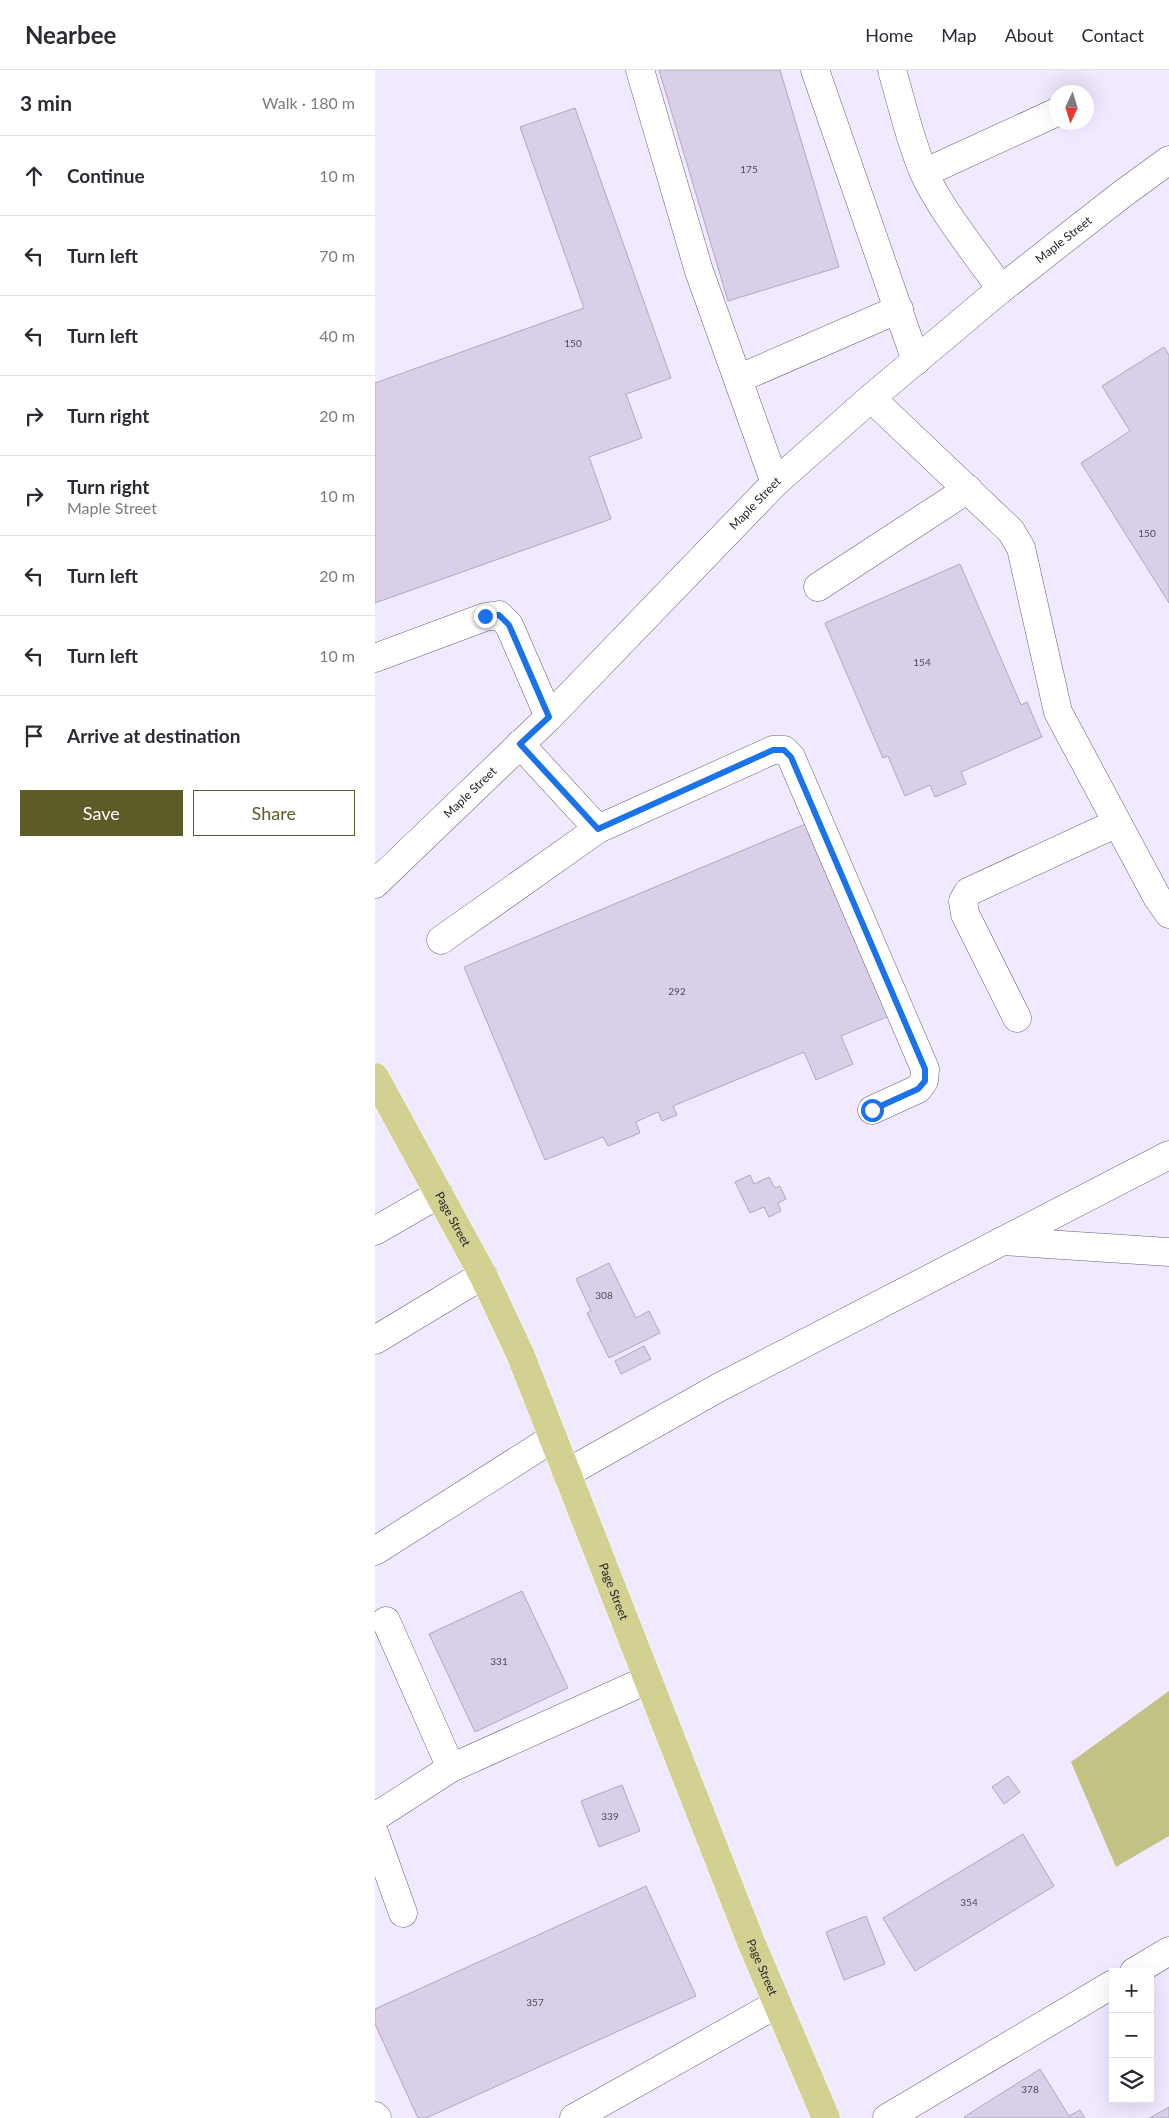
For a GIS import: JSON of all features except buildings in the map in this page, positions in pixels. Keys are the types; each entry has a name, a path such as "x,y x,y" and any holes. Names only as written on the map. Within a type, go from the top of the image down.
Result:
{"main road":[{"name":"Page Street","path":"377,1086 483,1275 521,1356 647,1680 777,2004 826,2118"}],"street":[{"path":"640,70 699,271 775,483"},
{"path":"815,70 916,361"},
{"path":"892,70 924,174 1001,289"},
{"path":"924,174 1049,116"},
{"name":"Maple Street","path":"375,883 549,717 775,483 871,398 1001,289 1169,160"},
{"path":"738,379 899,309"},
{"path":"871,398 1011,531 1021,548 1059,712 1157,897 1169,914"},
{"path":"818,587 968,489"},
{"path":"375,658 485,616 499,615 509,625 549,717"},
{"path":"520,744 598,829"},
{"path":"441,940 598,829 773,750 784,750 791,757 925,1069 925,1081 918,1089 872,1110"},
{"path":"1017,1018 965,914 963,901 968,892 1117,823"},
{"path":"567,1474 718,1388 1169,1155"},
{"path":"375,1231 439,1194"},
{"path":"1003,1241 1169,1252"},
{"path":"375,1340 483,1275"},
{"path":"375,1552 553,1438"},
{"path":"386,1621 451,1768"},
{"path":"375,1817 451,1768 647,1680"},
{"path":"375,1834 403,1913"},
{"path":"1141,1968 1169,1951"},
{"path":"887,2118 1109,1986"},
{"path":"574,2118 777,2004"}],"green space":[{"path":"1169,1691 1169,1836 1116,1867 1071,1762"}],"route":[{"path":"485,616 499,615 509,625 549,717 520,744 598,829 773,750 784,750 791,757 925,1069 925,1081 918,1089 872,1110"}]}
